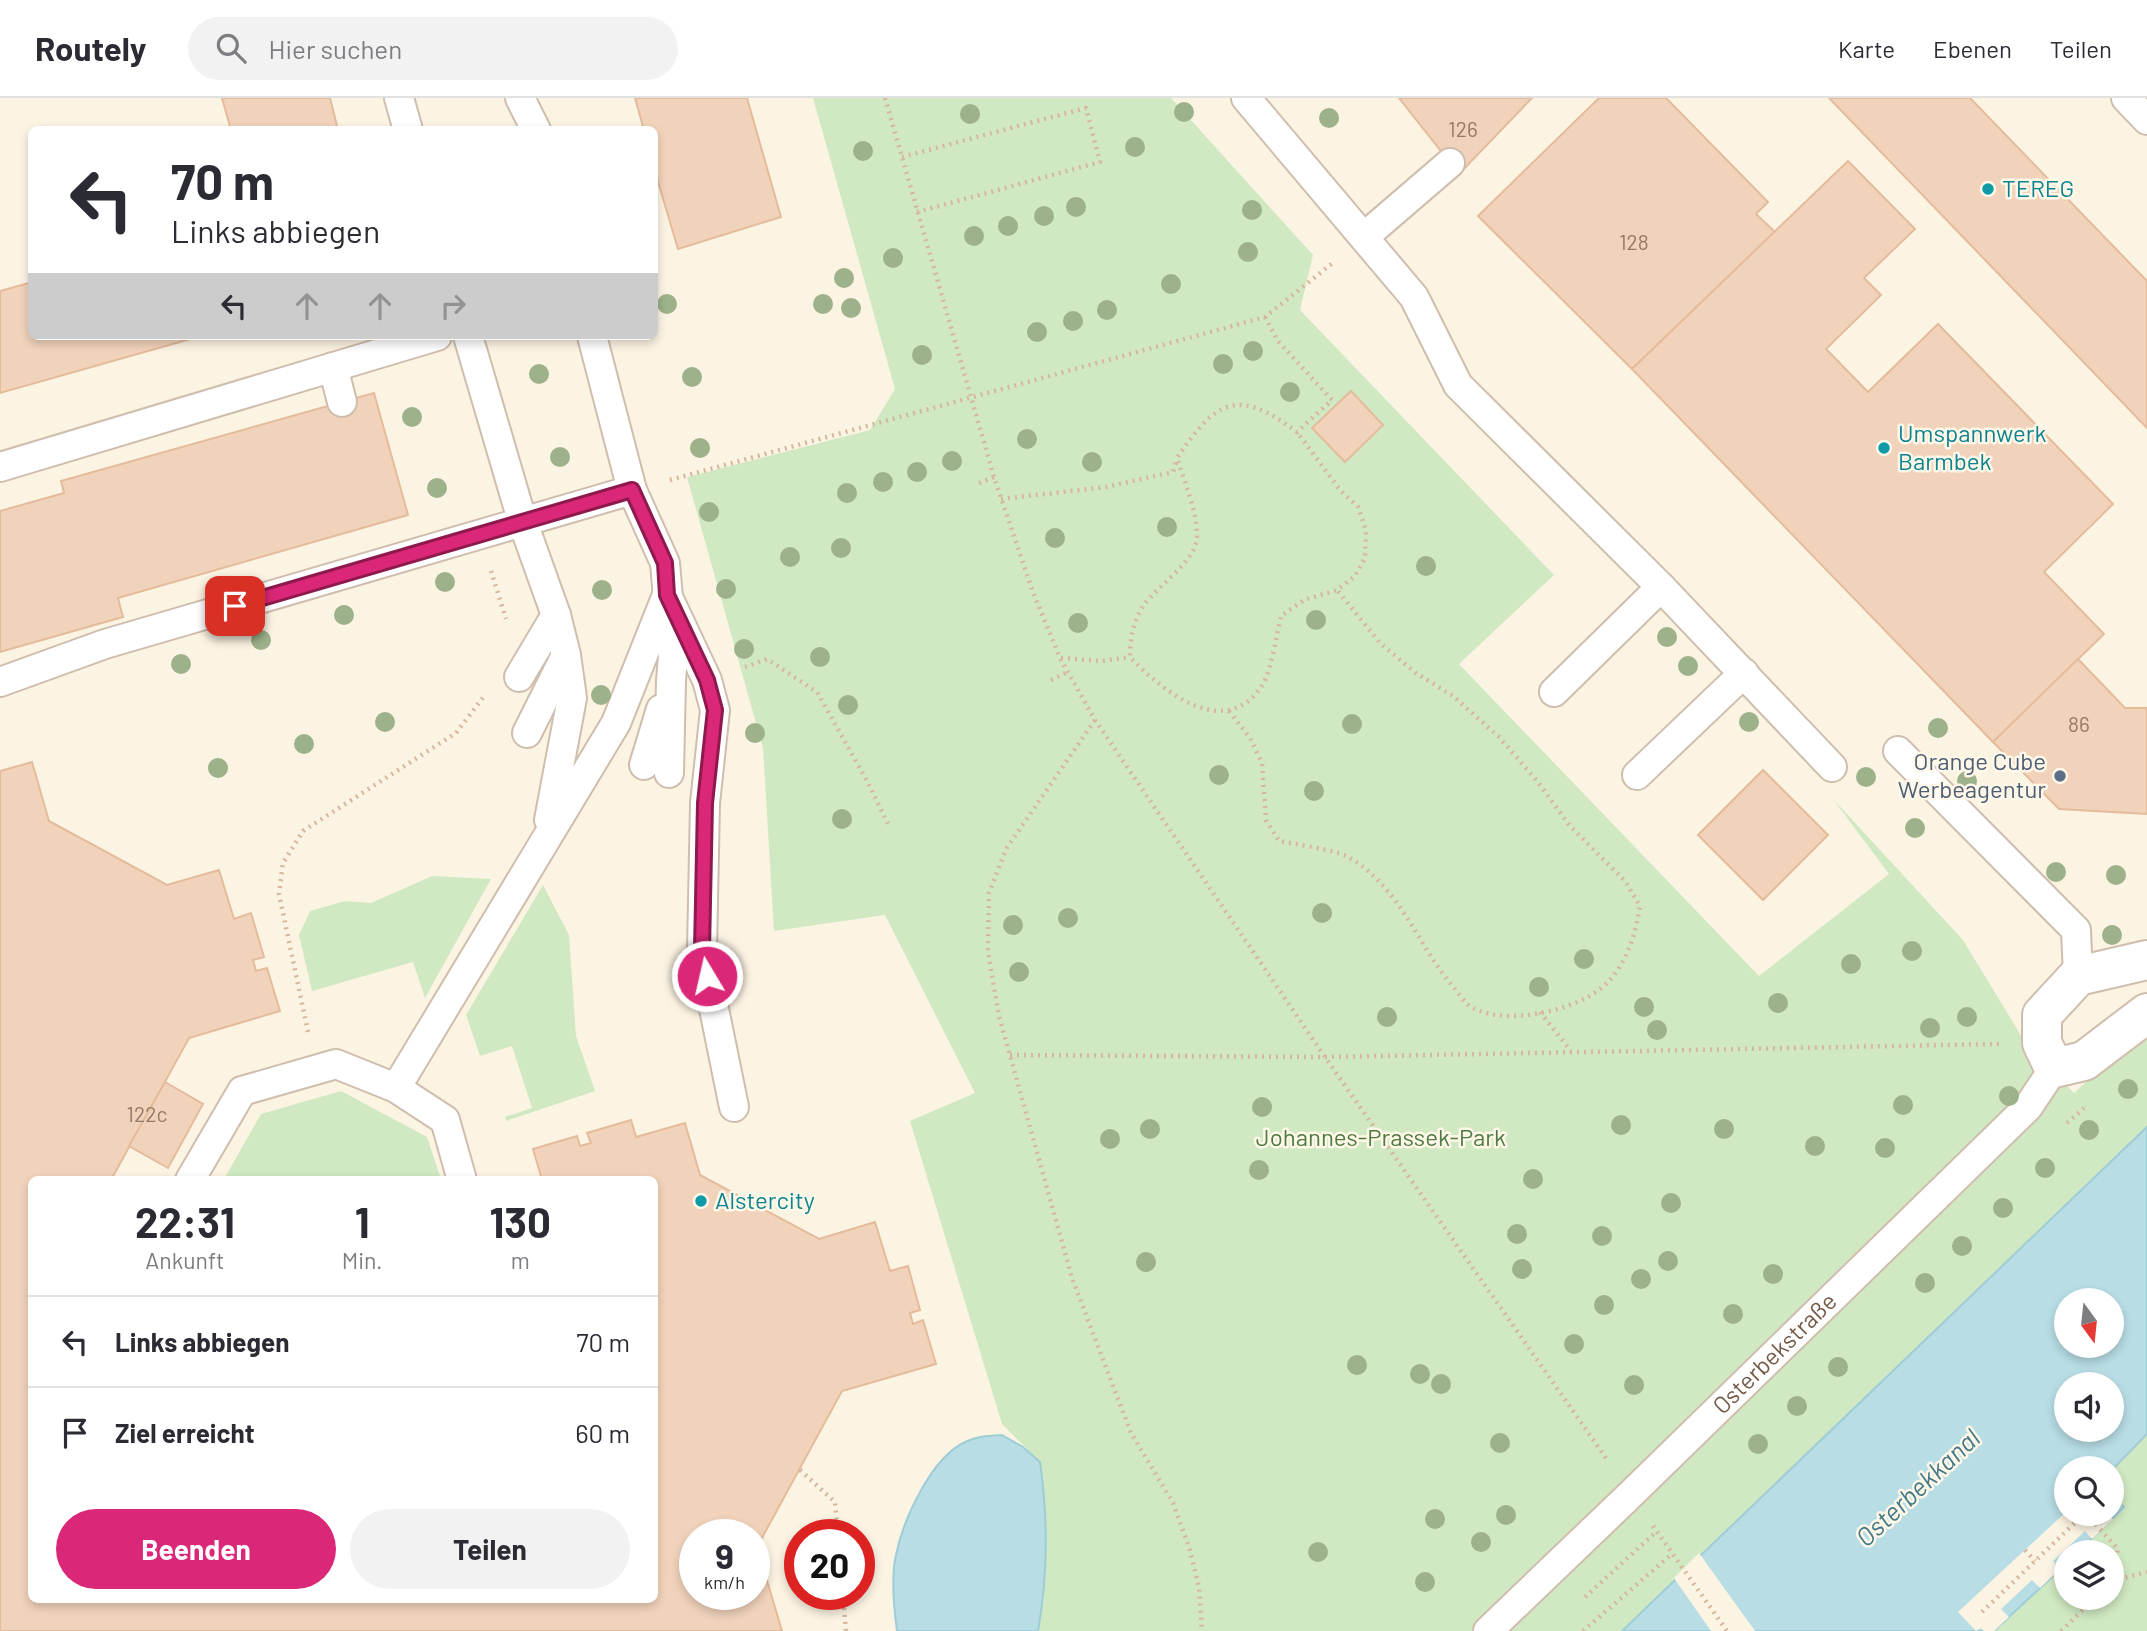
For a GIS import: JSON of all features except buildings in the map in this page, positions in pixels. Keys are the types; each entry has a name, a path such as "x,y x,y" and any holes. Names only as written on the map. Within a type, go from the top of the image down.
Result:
{"street":[{"path":"2078,976 2147,960"},
{"name":"Osterbekstraße","path":"2048,1055 2042,1015 2078,976"},
{"path":"2048,1055 2084,1061 2147,1013"}],"lane":[{"path":"399,98 407,126"},
{"path":"520,98 534,126"},
{"path":"1246,98 1414,297 1458,385 1661,587 1832,767"},
{"path":"2126,98 2147,121"},
{"path":"1364,237 1450,163"},
{"path":"0,467 424,340"},
{"path":"469,340 522,520 556,615 566,655 572,698 546,837"},
{"path":"593,340 632,490 665,563 673,657 657,769"},
{"path":"333,367 342,402"},
{"path":"0,682 105,644 632,490"},
{"path":"1554,692 1661,587"},
{"path":"396,1087 616,723 667,595"},
{"path":"667,595 707,680 715,710 705,803 702,950 734,1107"},
{"path":"519,677 556,615"},
{"path":"527,733 566,655"},
{"path":"1637,775 1744,673"},
{"path":"1898,751 2076,930 2078,976"},
{"name":"Osterbekstraße","path":"1488,1631 2028,1107 2048,1055"},
{"path":"192,1176 242,1091 336,1064 396,1087 444,1120 461,1176"}],"path":[{"path":"885,98 994,477 1033,592 1060,658 1095,720 1325,1056 1631,1494"},
{"path":"902,157 1086,108 1100,162 917,212"},
{"path":"632,490 1265,317 1364,237"},
{"path":"1265,317 1278,341 1332,400 1297,432"},
{"path":"1001,499 1107,487 1173,472 1178,458 1198,426 1219,408 1243,405 1273,414 1297,432 1340,490 1358,507 1366,530 1365,558 1355,576 1337,590 1304,600 1281,616 1264,683 1248,702 1230,711 1206,709 1173,696 1149,678 1129,657"},
{"path":"1129,657 1133,626 1144,604 1167,582 1189,555 1197,540 1194,515 1178,458"},
{"path":"979,483 994,477"},
{"path":"479,533 506,618 505,629"},
{"path":"1230,711 1251,738 1262,763 1266,820 1279,841 1345,855 1378,880 1406,914 1434,963 1468,1004 1491,1015 1525,1015 1573,1004 1600,990 1623,962 1636,932 1640,906 1625,881 1570,825 1538,781 1499,737 1453,696 1416,673 1380,643 1337,590"},
{"path":"1060,658 1102,661 1129,657"},
{"path":"767,659 817,692 890,828"},
{"path":"1051,680 1068,672"},
{"path":"316,1069 279,894 283,863 303,831 456,733 486,694 489,684"},
{"path":"1095,720 1006,849 989,893 988,952 999,1016 1076,1290 1131,1433 1173,1503 1189,1547 1199,1587 1202,1631"},
{"path":"1540,1012 1572,1052"},
{"path":"1010,1055 1325,1056 1572,1052 2048,1055"},
{"path":"800,1470 835,1502 837,1519"},
{"path":"1982,1612 2072,1526"},
{"path":"2096,1526 2118,1549 2112,1581 2147,1572"},
{"path":"1578,1604 1657,1531 1727,1631"},
{"path":"2025,1550 2035,1561"},
{"path":"1583,1631 1673,1555"},
{"path":"844,1610 846,1631"},
{"path":"2061,1631 2083,1610"}],"green space":[{"name":"Johannes-Prassek-Park","path":"813,98 1171,98 1313,255 1300,310 1554,575 1459,664 1759,976 1889,874 1833,799 1963,940 2025,1042 2074,1093 2147,1027 2147,1127 1622,1631 1038,1631 1044,1597 1040,1462 1002,1424 910,1121 975,1093 885,915 774,931 763,748 687,477 870,430 895,389"},
{"path":"432,876 491,879 425,998 413,962 312,991 299,935 310,911 345,901 371,903"},
{"path":"543,885 569,935 576,1036 595,1091 506,1121 505,1117 532,1108 512,1046 480,1056 466,1015"},
{"path":"341,1091 427,1137 440,1176 226,1176 261,1114"},
{"path":"2147,1434 2147,1631 1994,1631 2054,1575 2054,1610 2124,1610 2124,1540 2091,1540 2105,1526 2124,1526 2124,1458"}],"water":[{"name":"Osterbekkanal","path":"2147,1127 2147,1434 2124,1458 2054,1456 2054,1526 2105,1526 2090,1540 2054,1540 2054,1575 1994,1631 1622,1631"},
{"path":"1002,1435 1023,1447 1040,1462 1046,1546 1038,1631 897,1631 894,1563 905,1525 920,1491 941,1461 953,1450 974,1439"}],"pier":[{"path":"2054,1523 2054,1526 2106,1526 2092,1539 2085,1531 2075,1540 2054,1540 2054,1575 2040,1588 2032,1580 2001,1609 2009,1617 1994,1631 1984,1631 1981,1628 1976,1631 1958,1612"},
{"path":"1699,1553 1755,1631 1711,1631 1674,1578"}],"place":[{"name":"TEREG","path":"1988,189"},
{"name":"Umspannwerk Barmbek","path":"1884,448"},
{"name":"Orange Cube Werbeagentur","path":"2060,776"},
{"name":"Alstercity","path":"701,1201"}],"route":[{"path":"235,606 632,490 665,563 667,595 707,680 715,710 705,803 702,950 707,976"}]}
